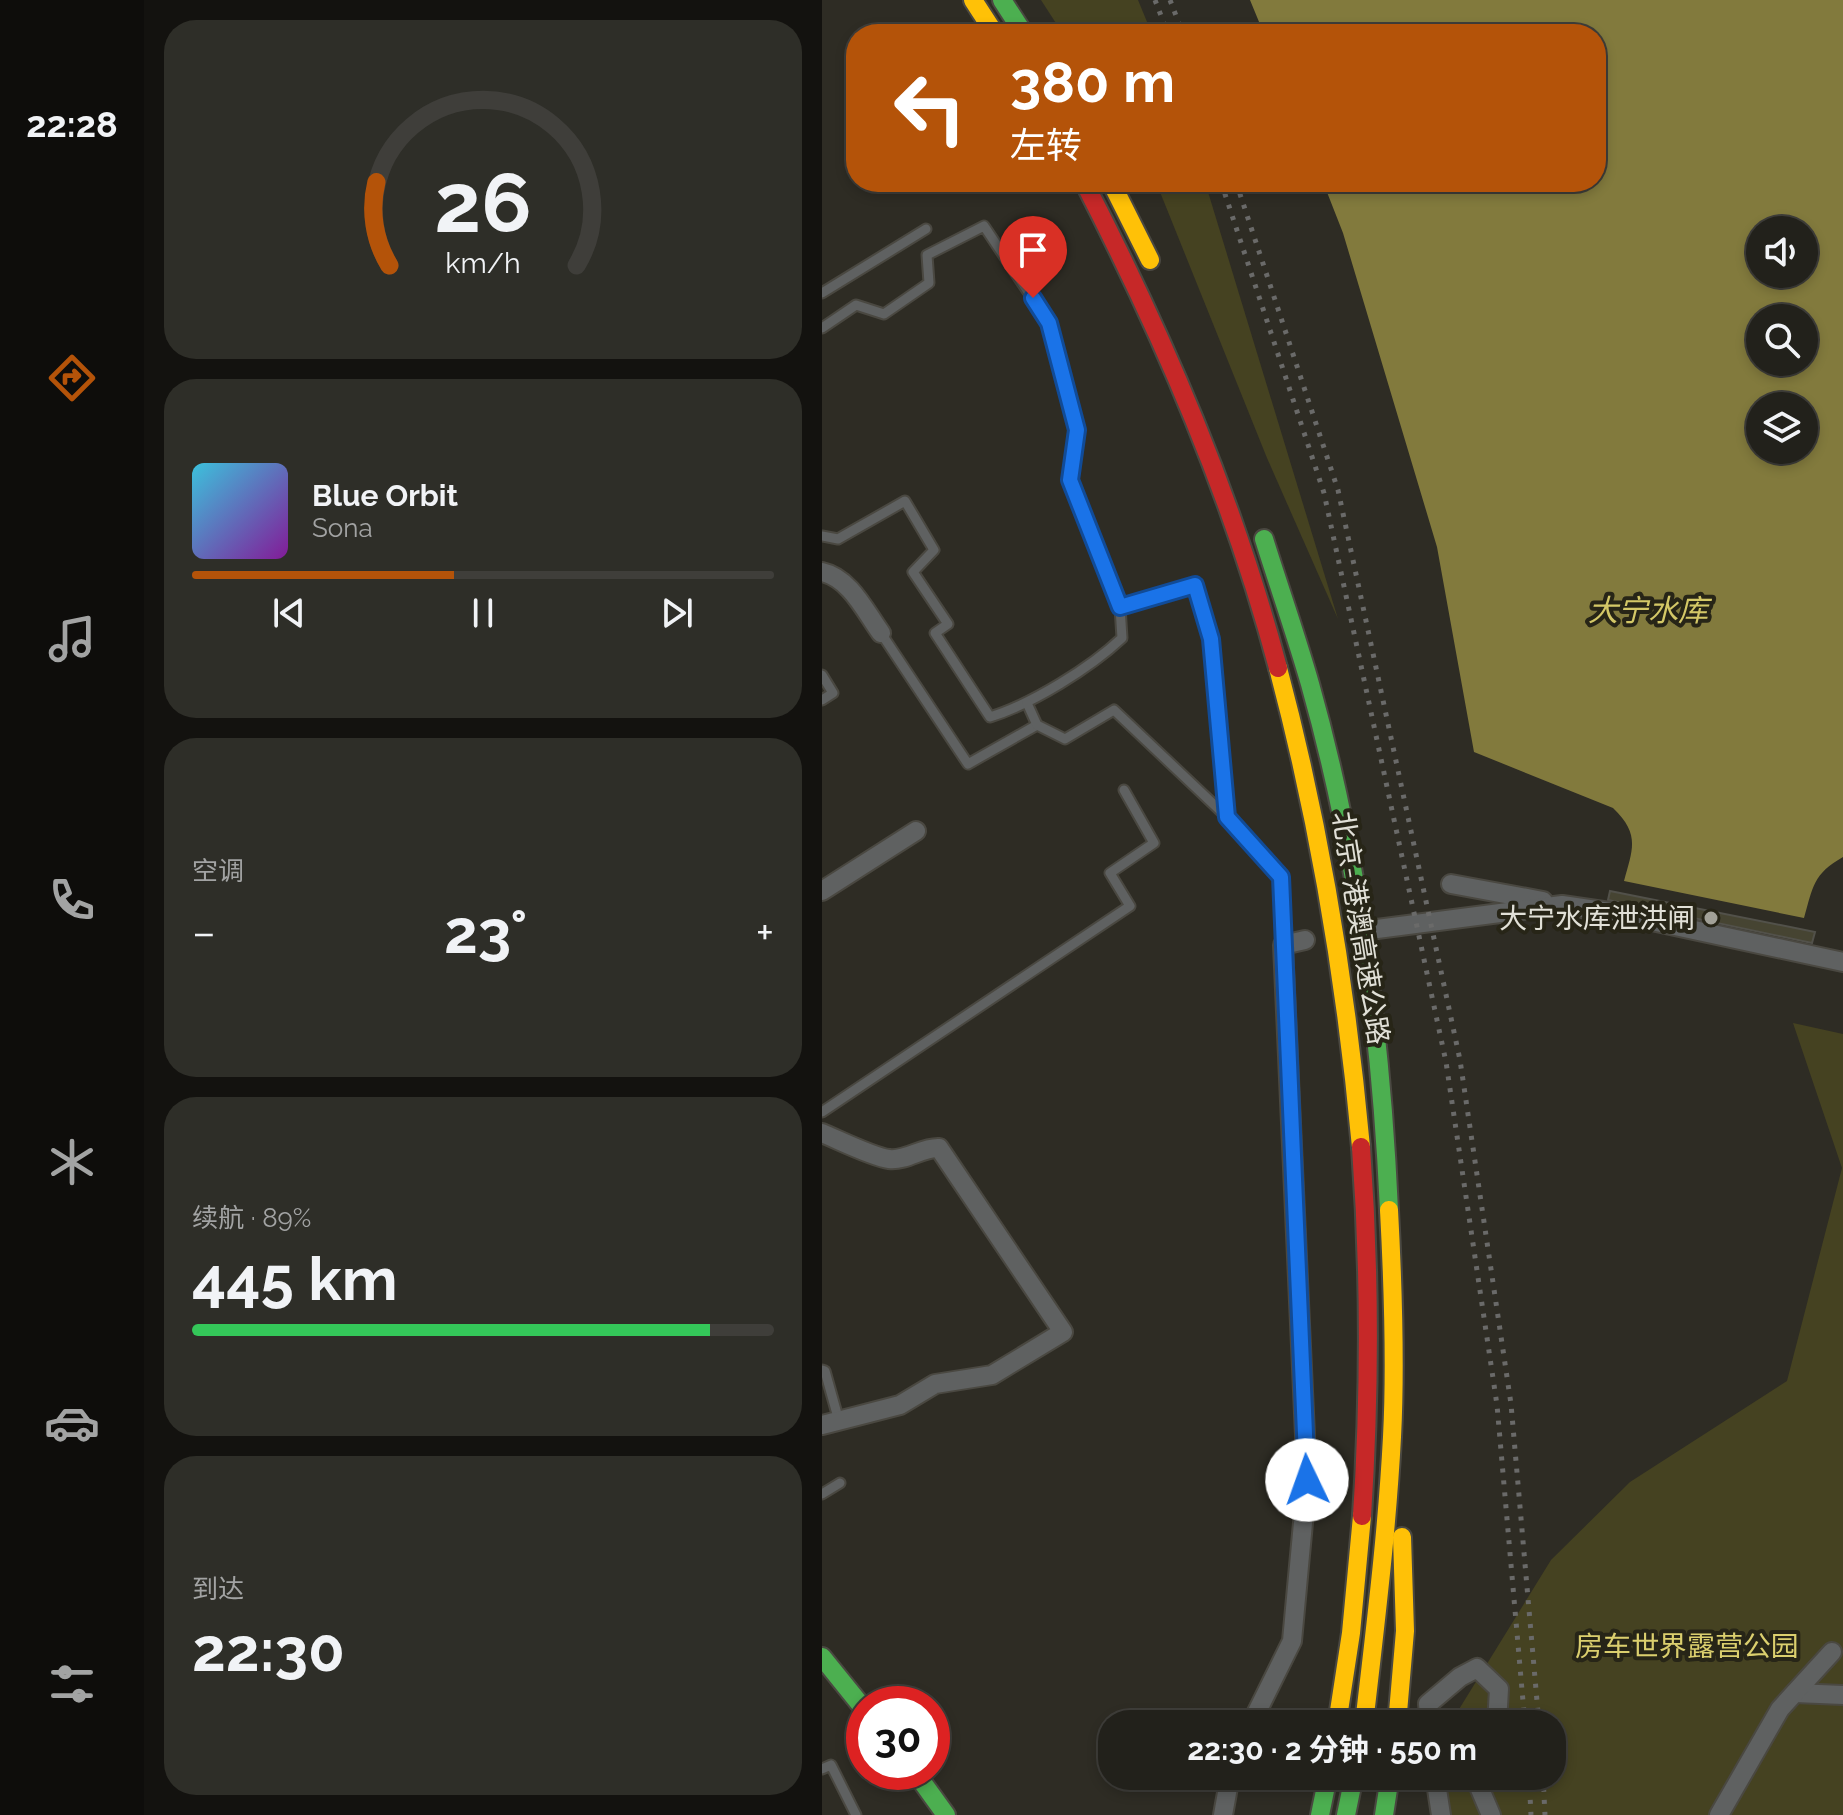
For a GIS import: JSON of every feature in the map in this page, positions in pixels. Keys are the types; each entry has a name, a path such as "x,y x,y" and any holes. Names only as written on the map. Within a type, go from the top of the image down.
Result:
{"highway":[{"path":"973,0 989,24"},
{"path":"1002,0 1018,24"},
{"name":"北京-港澳高速公路","path":"1089,192 1129,269 1182,391 1240,539 1286,693 1307,779 1346,985 1362,1134 1368,1289 1367,1404 1358,1565 1339,1710"},
{"path":"1116,192 1155,270"},
{"name":"北京-港澳高速公路","path":"1256,517 1310,685 1344,829 1371,980 1386,1135 1393,1294 1392,1434 1382,1571 1366,1710"},
{"path":"1392,1434 1405,1567 1405,1641 1398,1710"},
{"path":"822,1657 828,1673 846,1691"},
{"path":"928,1790 946,1815"},
{"path":"1320,1815 1325,1790"},
{"path":"1346,1815 1351,1790"},
{"path":"1384,1815 1388,1790"}],"street":[{"path":"822,572 832,574 846,585 881,633"},
{"path":"822,891 916,831"},
{"path":"1451,884 1610,912 1843,962"},
{"path":"1377,929 1562,905"},
{"path":"1258,1710 1292,1641 1307,1480 1283,945 1305,940"},
{"path":"822,1133 890,1159 911,1156 928,1148 939,1148 1063,1332 992,1375 935,1384 900,1405 830,1423"},
{"path":"1719,1815 1780,1709 1832,1652"},
{"path":"1429,1710 1428,1704 1460,1677 1477,1668 1499,1689 1498,1710"},
{"path":"1795,1693 1843,1695"},
{"path":"1223,1815 1227,1790"},
{"path":"1437,1790 1441,1815"},
{"path":"1480,1790 1491,1815"}],"lane":[{"path":"822,328 856,305 884,314 929,283 927,255 984,226 1049,323 1077,430 1070,480 1120,607 1122,638 1107,652 1027,703 990,717 935,633 948,624 913,572 934,550 905,501 838,539 822,536"},
{"path":"822,293 926,229"},
{"path":"1120,607 1195,585 1211,639 1227,817"},
{"path":"881,633 968,764 1037,725"},
{"path":"822,675 833,693 822,700"},
{"path":"1027,703 1037,725 1065,739 1114,710 1227,817 1281,877 1283,945"},
{"path":"822,1112 1130,906 1110,873 1154,843 1124,790"},
{"path":"822,1370 825,1371 830,1423"},
{"path":"822,1494 840,1483"},
{"path":"822,1769 831,1765 856,1815"}],"green space":[{"path":"1041,0 1138,0 1148,24 1057,24"},
{"path":"1160,192 1208,192 1338,619 1267,458"},
{"name":"房车世界露营公园","path":"1793,1023 1843,1034 1843,1815 1430,1815 1436,1790 1566,1790 1566,1710 1459,1710 1551,1560 1630,1482 1787,1381 1842,1168"}],"water":[{"name":"大宁水库","path":"1250,0 1843,0 1843,857 1820,876 1812,890 1804,918 1624,881 1632,850 1631,834 1613,808 1474,752 1437,547 1343,233 1327,192 1606,192 1606,24 1260,24"}],"building":[{"name":"大宁水库泄洪闸","path":"1610,891 1815,932 1812,943 1608,900"}],"railway":[{"path":"1155,0 1164,24"},
{"path":"1170,0 1179,24"},
{"path":"1224,192 1324,493 1446,1062 1497,1405 1524,1710"},
{"path":"1239,192 1338,490 1460,1060 1511,1404 1538,1710"},
{"path":"1530,1790 1531,1815"},
{"path":"1544,1790 1545,1815"}],"traffic: fast":[{"path":"1002,0 1018,24"},
{"path":"1264,539 1327,748 1354,878 1380,1077 1389,1210"},
{"path":"822,1657 846,1687"},
{"path":"928,1790 946,1815"},
{"path":"1320,1815 1325,1790"},
{"path":"1346,1815 1351,1790"},
{"path":"1384,1815 1388,1790"}],"traffic: slow":[{"path":"973,0 989,24"},
{"path":"1116,192 1150,260"},
{"path":"1278,668 1307,787 1330,906 1348,1026 1361,1147"},
{"path":"1366,1710 1384,1545 1392,1437 1394,1323 1389,1210"},
{"path":"1339,1710 1351,1633 1362,1516"},
{"path":"1398,1710 1405,1631 1402,1537"}],"traffic: jam":[{"path":"1089,192 1142,300 1194,420 1240,542 1278,668"},
{"path":"1361,1147 1368,1332 1362,1516"}],"place":[{"name":"大宁水库泄洪闸","path":"1711,918"}],"route":[{"path":"1033,298 1049,323 1077,430 1070,480 1120,607 1195,585 1211,639 1227,817 1281,877 1307,1480"}]}
